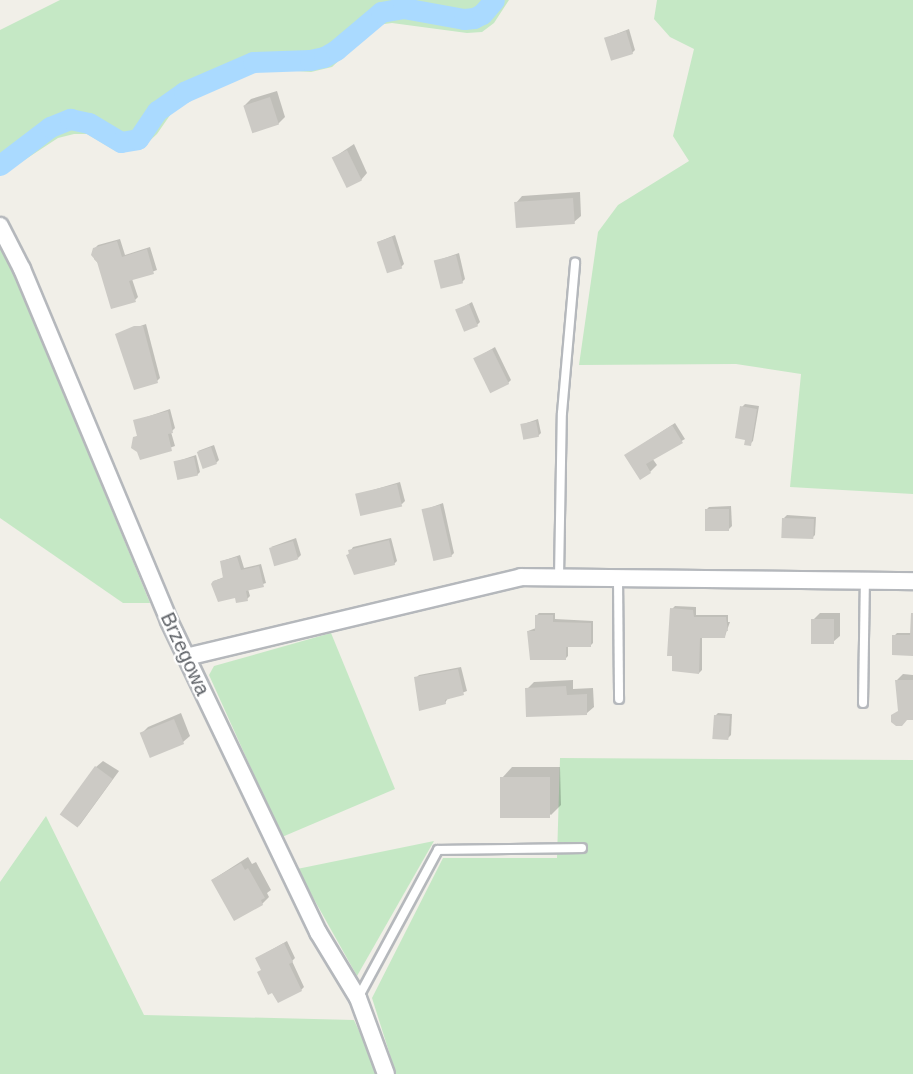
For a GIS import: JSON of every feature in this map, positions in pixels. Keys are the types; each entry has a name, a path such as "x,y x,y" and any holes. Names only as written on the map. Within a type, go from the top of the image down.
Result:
{"street":[{"name":"Brzegowa","path":"0,226 22,269 186,657 318,932 357,998 386,1074"},
{"path":"186,657 520,577 913,581"}],"lane":[{"path":"559,577 561,413 575,263"},
{"path":"618,578 619,699"},
{"path":"863,703 865,580"},
{"path":"357,998 438,850 582,848"}],"green space":[{"path":"60,0 509,0 494,23 482,32 467,33 392,23 377,25 332,67 311,72 269,69 241,74 203,91 175,108 157,134 143,147 129,151 114,150 87,134 74,134 58,138 0,176 0,30"},
{"path":"657,0 913,0 913,494 790,487 801,374 736,364 579,365 598,232 618,205 689,161 673,136 694,49 670,37 654,19"},
{"path":"0,246 14,273 150,603 123,603 0,518"},
{"path":"331,633 395,789 282,837 209,675 214,666"},
{"path":"560,758 913,760 913,1074 396,1074 372,998 443,858 557,858"},
{"path":"46,816 144,1015 354,1020 379,1074 0,1074 0,882"},
{"path":"434,841 357,976 297,869"}],"building":[{"path":"626,31 633,54 611,61 604,38"},
{"path":"270,97 279,125 252,133 243,106"},
{"path":"347,150 362,181 347,188 332,157"},
{"path":"573,198 575,224 516,228 514,202"},
{"path":"392,237 402,268 387,273 377,242"},
{"path":"117,241 122,257 147,249 154,274 129,281 136,302 111,309 97,262 91,255 93,248"},
{"path":"456,255 463,283 441,289 434,261"},
{"path":"469,304 478,326 464,332 455,310"},
{"path":"134,326 143,326 158,383 134,390 115,334"},
{"path":"492,349 509,384 490,393 473,358"},
{"path":"740,406 757,409 751,446 744,445 745,440 735,438"},
{"path":"168,411 173,433 168,434 172,451 140,460 137,452 131,448 133,437 137,436 133,420"},
{"path":"536,421 539,437 523,440 520,424"},
{"path":"672,425 683,443 646,464 651,473 640,480 624,455"},
{"path":"211,447 217,464 203,469 197,452"},
{"path":"194,457 198,476 177,480 173,461"},
{"path":"397,484 402,506 360,516 355,494"},
{"path":"440,505 452,557 433,561 421,509"},
{"path":"705,509 729,509 729,531 705,531"},
{"path":"782,518 814,519 813,539 781,538"},
{"path":"389,540 395,565 354,575 346,555 349,554 348,550"},
{"path":"293,541 298,559 274,566 269,548"},
{"path":"237,557 241,570 259,566 264,587 246,591 248,601 236,603 235,598 218,602 211,584 223,578 220,561"},
{"path":"670,608 693,610 694,617 726,617 728,631 726,631 725,638 700,638 699,674 672,671 672,656 667,656"},
{"path":"911,613 913,613 913,656 892,655 892,635 910,635"},
{"path":"535,615 553,615 553,622 591,623 591,647 566,647 566,660 530,660 527,631 535,631"},
{"path":"811,619 834,619 834,644 811,644"},
{"path":"458,669 464,695 445,700 446,704 419,711 414,677"},
{"path":"895,680 913,680 913,720 907,720 902,726 896,726 891,722 891,715 898,711"},
{"path":"566,686 567,695 587,694 587,715 526,717 525,688"},
{"path":"714,715 730,716 728,740 712,739"},
{"path":"174,719 184,744 150,758 140,733"},
{"path":"95,766 113,779 78,827 60,815"},
{"path":"500,777 550,777 550,818 500,818"},
{"path":"241,863 245,870 248,868 265,898 261,900 263,905 234,921 211,880"},
{"path":"284,943 293,962 289,964 302,991 278,1003 272,993 268,995 257,972 261,970 255,958"}],"waterway":[{"path":"0,165 50,127 70,119 89,123 121,142 138,139 157,111 184,92 253,62 310,60 324,57 336,50 381,12 403,8 464,19 474,18 482,14 494,0"}]}
